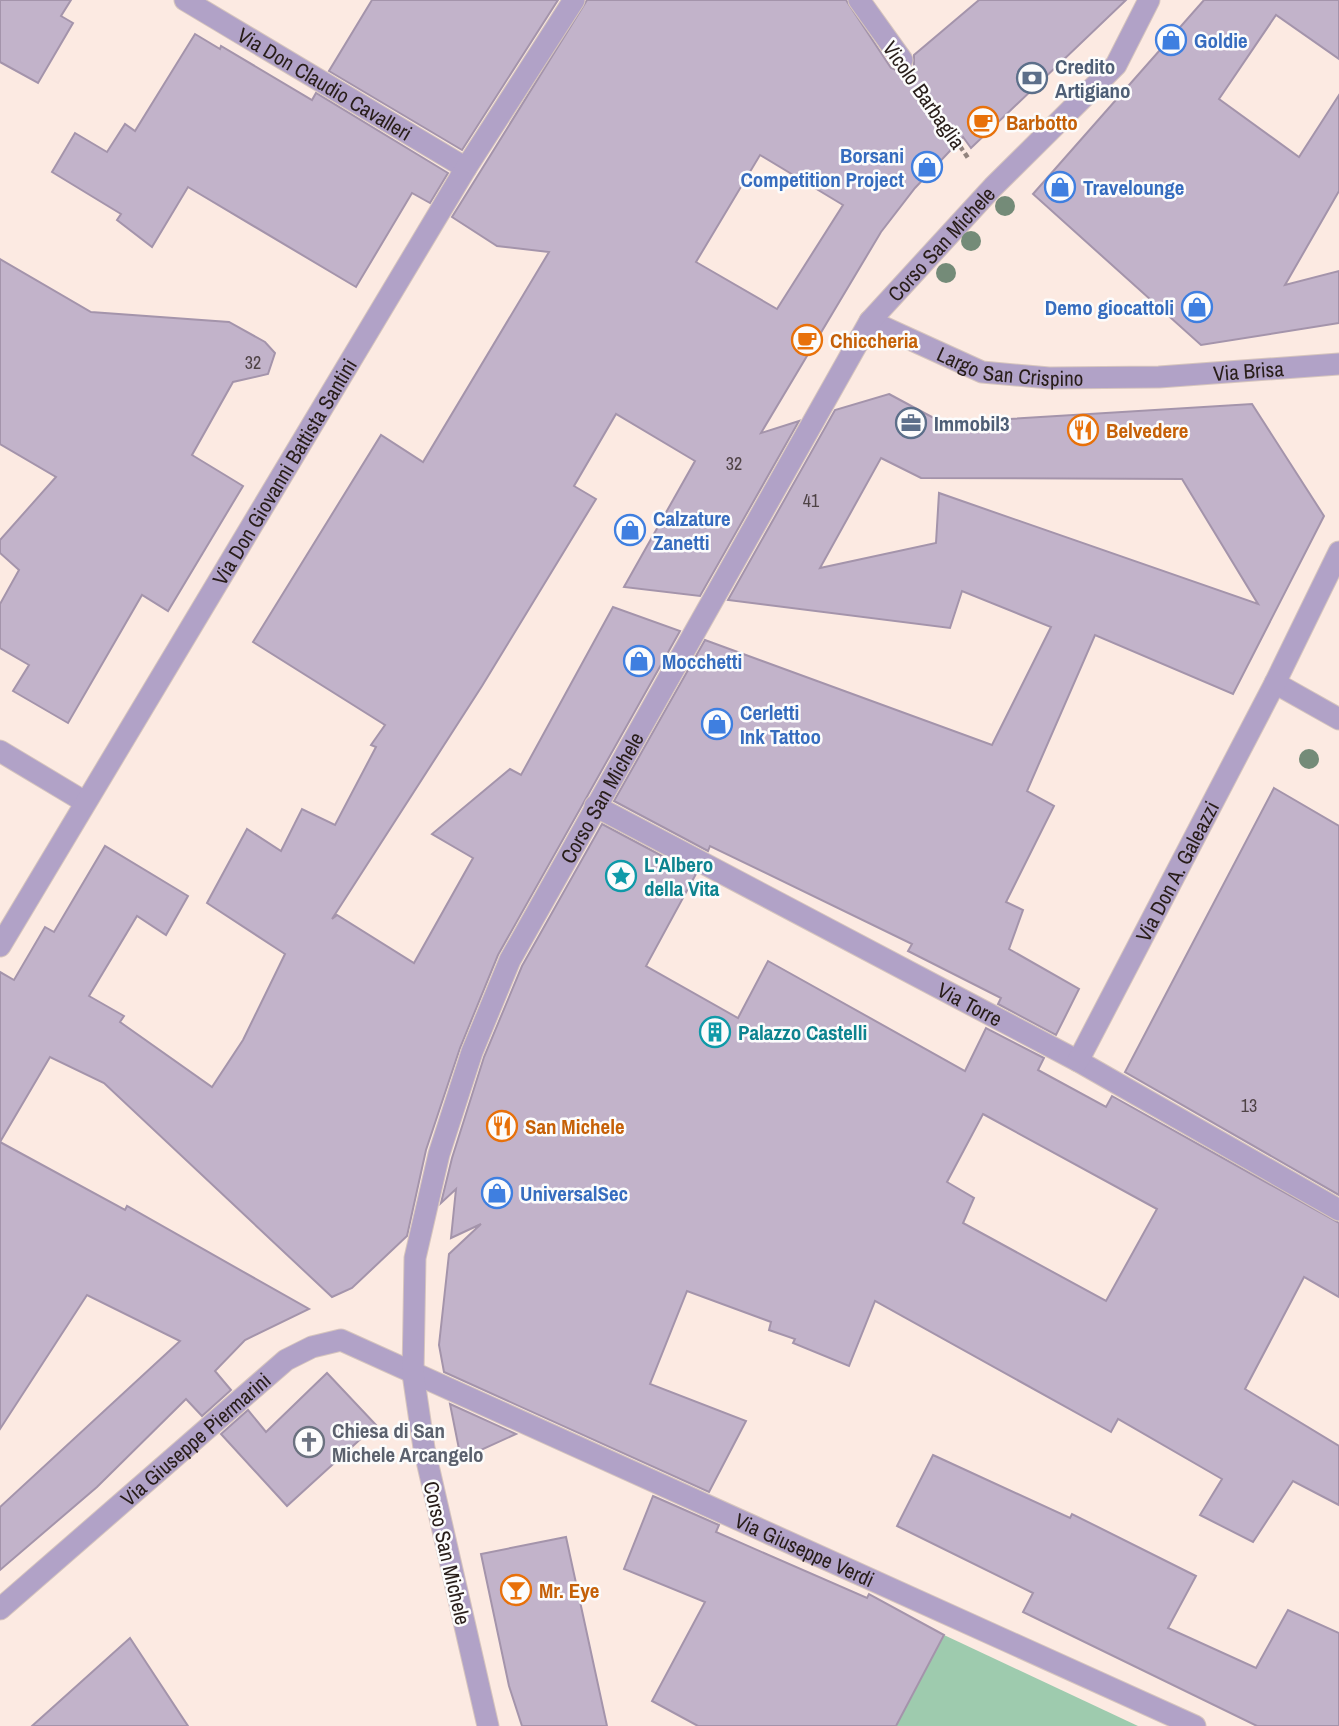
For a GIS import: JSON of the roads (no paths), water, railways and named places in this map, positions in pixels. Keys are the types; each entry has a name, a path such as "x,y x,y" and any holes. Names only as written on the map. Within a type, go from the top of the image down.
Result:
{"street":[{"name":"Via Don Claudio Cavalleri","path":"185,0 466,168"},
{"name":"Via Don Giovanni Battista Santini","path":"0,946 466,168 574,0"},
{"name":"Vicolo Barbaglia","path":"859,0 902,60"},
{"name":"Corso San Michele","path":"488,1726 424,1448 412,1374 415,1258 439,1154 472,1052 510,960 870,321 993,187 1116,65 1149,0"},
{"name":"Largo San Crispino","path":"870,321 982,372 1049,378 1159,377"},
{"name":"Via Brisa","path":"1159,377 1339,363"},
{"name":"Via Don A. Galeazzi","path":"1078,1061 1275,683 1339,552"},
{"path":"1275,683 1339,719"},
{"path":"0,751 85,802"},
{"name":"Via Torre","path":"595,806 1078,1061 1339,1210"},
{"name":"Via Giuseppe Piermarini","path":"0,1609 286,1360 312,1347 341,1340 376,1353 412,1374"},
{"name":"Via Giuseppe Verdi","path":"412,1374 1195,1726"}],"place":[{"name":"Goldie","path":"1171,40"},
{"name":"Credito Artigiano","path":"1032,78"},
{"name":"Barbotto","path":"983,122"},
{"name":"Borsani Competition Project","path":"927,167"},
{"name":"Travelounge","path":"1060,187"},
{"name":"Demo giocattoli","path":"1197,307"},
{"name":"Chiccheria","path":"807,340"},
{"name":"Immobil3","path":"911,423"},
{"name":"Belvedere","path":"1083,430"},
{"name":"Calzature Zanetti","path":"630,530"},
{"name":"Mocchetti","path":"639,661"},
{"name":"Cerletti Ink Tattoo","path":"717,724"},
{"name":"L'Albero della Vita","path":"621,876"},
{"name":"Palazzo Castelli","path":"715,1032"},
{"name":"San Michele","path":"502,1126"},
{"name":"UniversalSec","path":"497,1193"},
{"name":"Chiesa di San Michele Arcangelo","path":"309,1442"},
{"name":"Mr. Eye","path":"516,1590"}]}
